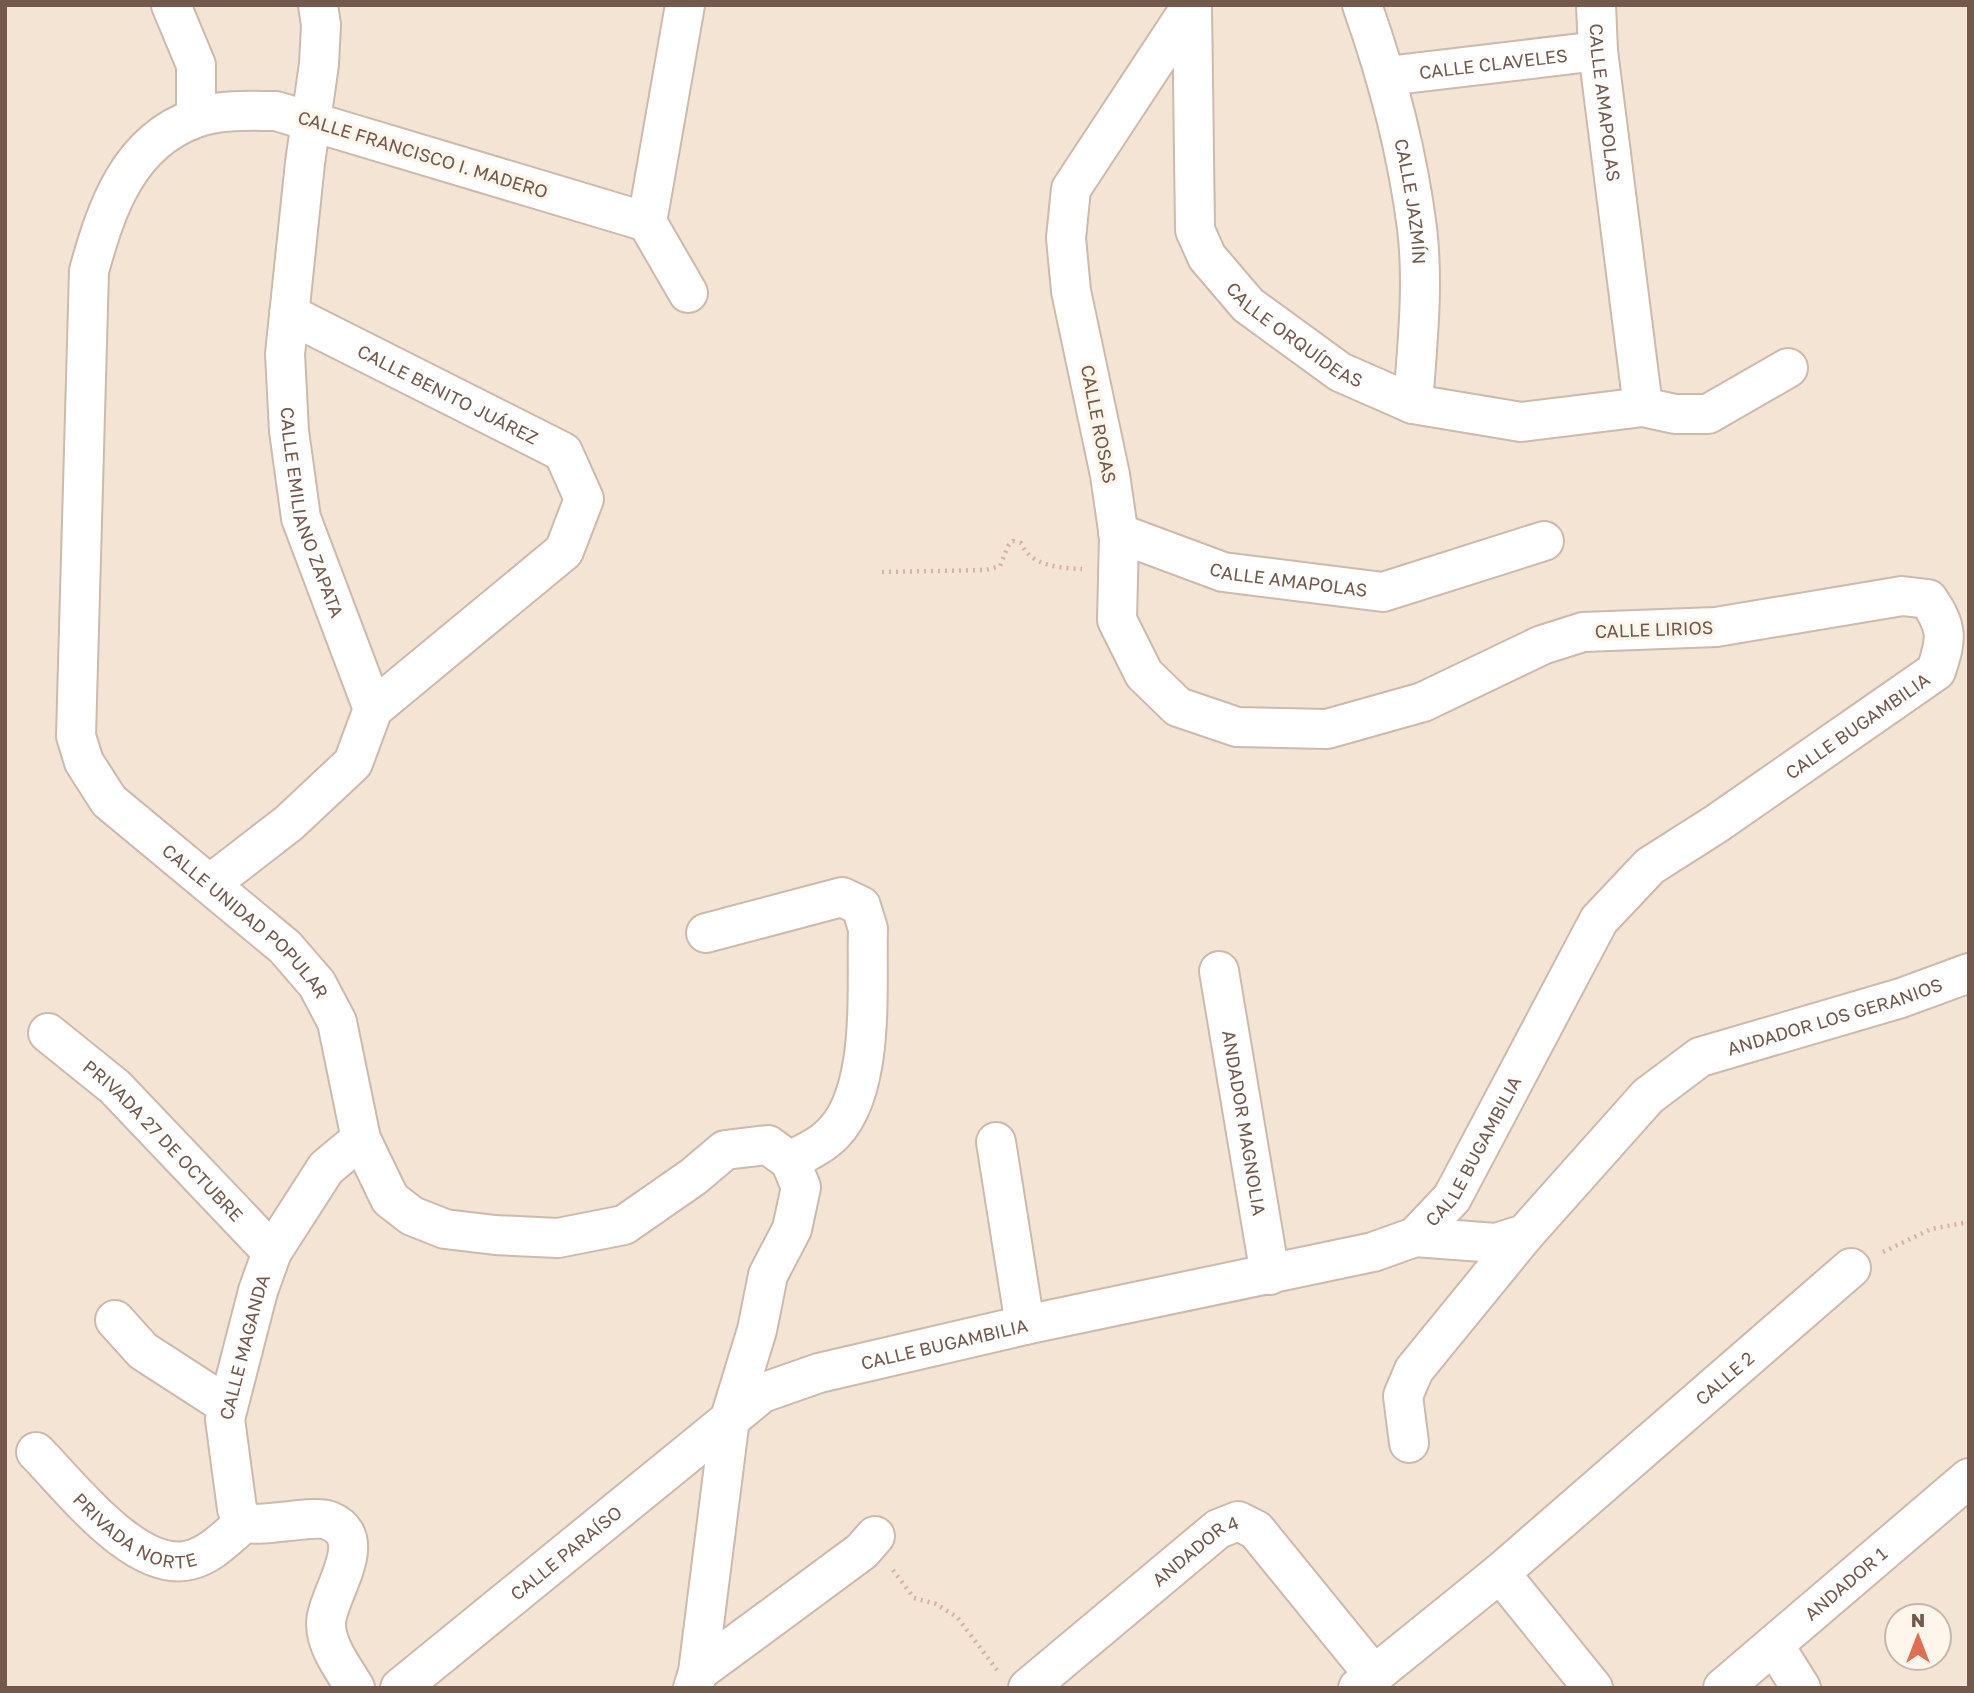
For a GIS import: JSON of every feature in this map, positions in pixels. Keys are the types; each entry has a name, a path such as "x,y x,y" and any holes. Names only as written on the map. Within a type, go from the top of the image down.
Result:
{"street":[{"path":"171,5 196,65 196,117"},
{"name":"CALLE EMILIANO ZAPATA","path":"318,5 319,64 310,120 285,354 289,432 301,518 373,709"},
{"name":"CALLE ORQUÍDEAS","path":"1192,5 1195,230 1207,257 1248,306 1340,372 1413,404 1521,422 1643,407"},
{"name":"CALLE ROSAS","path":"1192,5 1072,189 1066,237 1072,291 1107,461 1118,551 1116,620 1144,674 1178,707 1237,727 1327,729"},
{"name":"CALLE JAZMÍN","path":"1362,5 1387,76 1417,230 1418,323 1413,404"},
{"name":"CALLE AMAPOLAS","path":"1596,5 1598,51 1643,407"},
{"path":"674,8 647,222 688,293"},
{"name":"CALLE CLAVELES","path":"1387,76 1598,51"},
{"name":"CALLE FRANCISCO I. MADERO","path":"196,117 236,111 276,111 647,222"},
{"name":"CALLE UNIDAD POPULAR","path":"196,117 164,134 123,176 105,212 89,271 76,736 85,762 109,801 285,947 317,984 337,1022 360,1139 390,1199 412,1216 445,1230 558,1237 624,1225 693,1177 725,1150 768,1146 790,1161"},
{"name":"CALLE BENITO JUÁREZ","path":"289,314 563,452 584,499 564,551 373,709"},
{"path":"1643,407 1675,414 1708,414 1788,368"},
{"name":"CALLE AMAPOLAS","path":"1118,551 1223,572 1382,592 1544,541"},
{"name":"CALLE LIRIOS","path":"1327,729 1423,702 1542,645 1583,632 1716,627 1902,596 1928,600 1944,622"},
{"name":"CALLE BUGAMBILIA","path":"730,1418 762,1393 819,1373 1025,1325 1373,1252 1415,1237 1452,1198 1599,920 1650,866 1716,824 1937,671 1945,646 1944,622"},
{"path":"210,884 289,823 353,763 373,709"},
{"path":"695,1680 730,1418 757,1330 768,1275 792,1230 801,1187 790,1161 829,1139 852,1105 864,1071 868,929 861,906 842,897 706,933"},
{"name":"ANDADOR MAGNOLIA","path":"1219,971 1270,1275"},
{"name":"ANDADOR LOS GERANIOS","path":"1525,1234 1648,1096 1700,1056 1901,999 1969,973"},
{"name":"PRIVADA 27 DE OCTUBRE","path":"48,1033 115,1087 272,1252"},
{"name":"CALLE MAGANDA","path":"244,1523 235,1496 225,1419 272,1252 326,1168 360,1139"},
{"path":"996,1142 1025,1325"},
{"path":"1415,1237 1496,1243 1525,1234"},
{"path":"1409,1443 1403,1396 1414,1370 1525,1234"},
{"name":"CALLE 2","path":"1366,1682 1500,1573 1851,1268"},
{"path":"115,1320 142,1351 228,1405"},
{"name":"CALLE PARAÍSO","path":"400,1688 730,1418"},
{"name":"PRIVADA NORTE","path":"36,1452 124,1541 169,1562 191,1560 210,1551 244,1523"},
{"name":"ANDADOR 1","path":"1723,1688 1969,1478"},
{"path":"244,1523 257,1525 328,1519 341,1528 348,1547 347,1560 326,1622 327,1639 355,1688"},
{"name":"ANDADOR 4","path":"1015,1683 1218,1529 1238,1521 1256,1530 1366,1682"},
{"path":"695,1680 862,1551 875,1536"},
{"path":"1500,1573 1593,1688"},
{"path":"1774,1644 1801,1688"}],"path":[{"path":"882,572 986,570 1000,566 1008,546 1013,541 1021,543 1025,552 1044,564 1078,569 1118,551"},
{"path":"1851,1268 1931,1229 1969,1222"},
{"path":"875,1536 890,1566 914,1598 936,1604 957,1617 1015,1683"}],"shaded area":[{"path":"5,5 1969,5 1969,1688 5,1688"}]}
